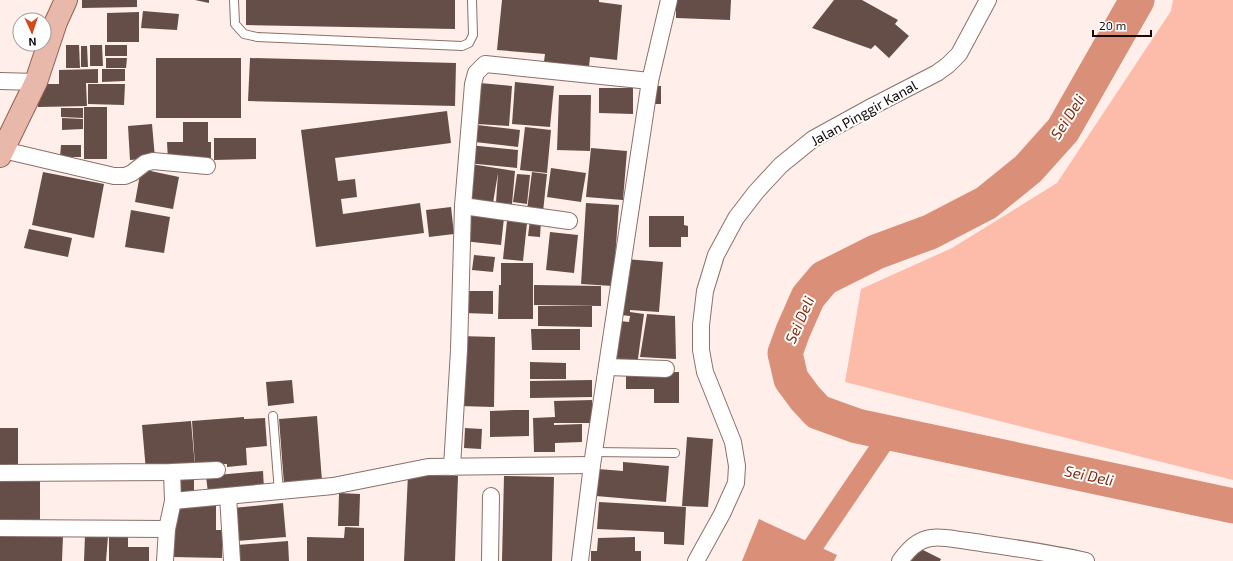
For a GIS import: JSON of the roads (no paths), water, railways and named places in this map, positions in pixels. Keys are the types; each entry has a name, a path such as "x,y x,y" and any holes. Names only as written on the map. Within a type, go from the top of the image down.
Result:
{"main road":[{"path":"2,153 36,82 56,22 66,0"}],"street":[{"path":"580,561 593,459 650,81 669,0"},
{"name":"Jalan Pinggir Kanal","path":"696,561 722,514 736,483 737,466 733,442 705,372 702,350 701,325 705,292 716,255 736,218 756,192 781,165 813,139 937,73 948,65 959,54 988,0"},
{"path":"452,467 459,350 463,206 473,84 476,73 485,64 650,81"},
{"path":"0,80 36,82"},
{"path":"2,153 114,176 125,176 132,174 145,163 153,161 207,166"},
{"path":"463,206 569,221"},
{"path":"607,367 666,369"},
{"path":"173,501 333,486 428,467 593,459"},
{"path":"0,473 172,472 217,470"},
{"path":"165,561 167,529 173,501 172,472"},
{"path":"228,496 232,561"},
{"path":"490,561 491,496"},
{"path":"0,528 167,529"},
{"path":"900,561 911,547 921,541 931,538 944,538 998,545 1086,561"}],"lane":[{"path":"234,0 235,24 244,34 258,37 462,46 470,43 473,35 472,0"},
{"path":"274,416 279,492"},
{"path":"593,459 675,453"}],"waterway":[{"name":"Sei Deli","path":"1137,0 1063,130 1028,169 986,203 930,232 876,252 824,278 808,297 785,353 791,379 818,412 857,426 1233,506"},
{"path":"803,561 890,433"}]}
